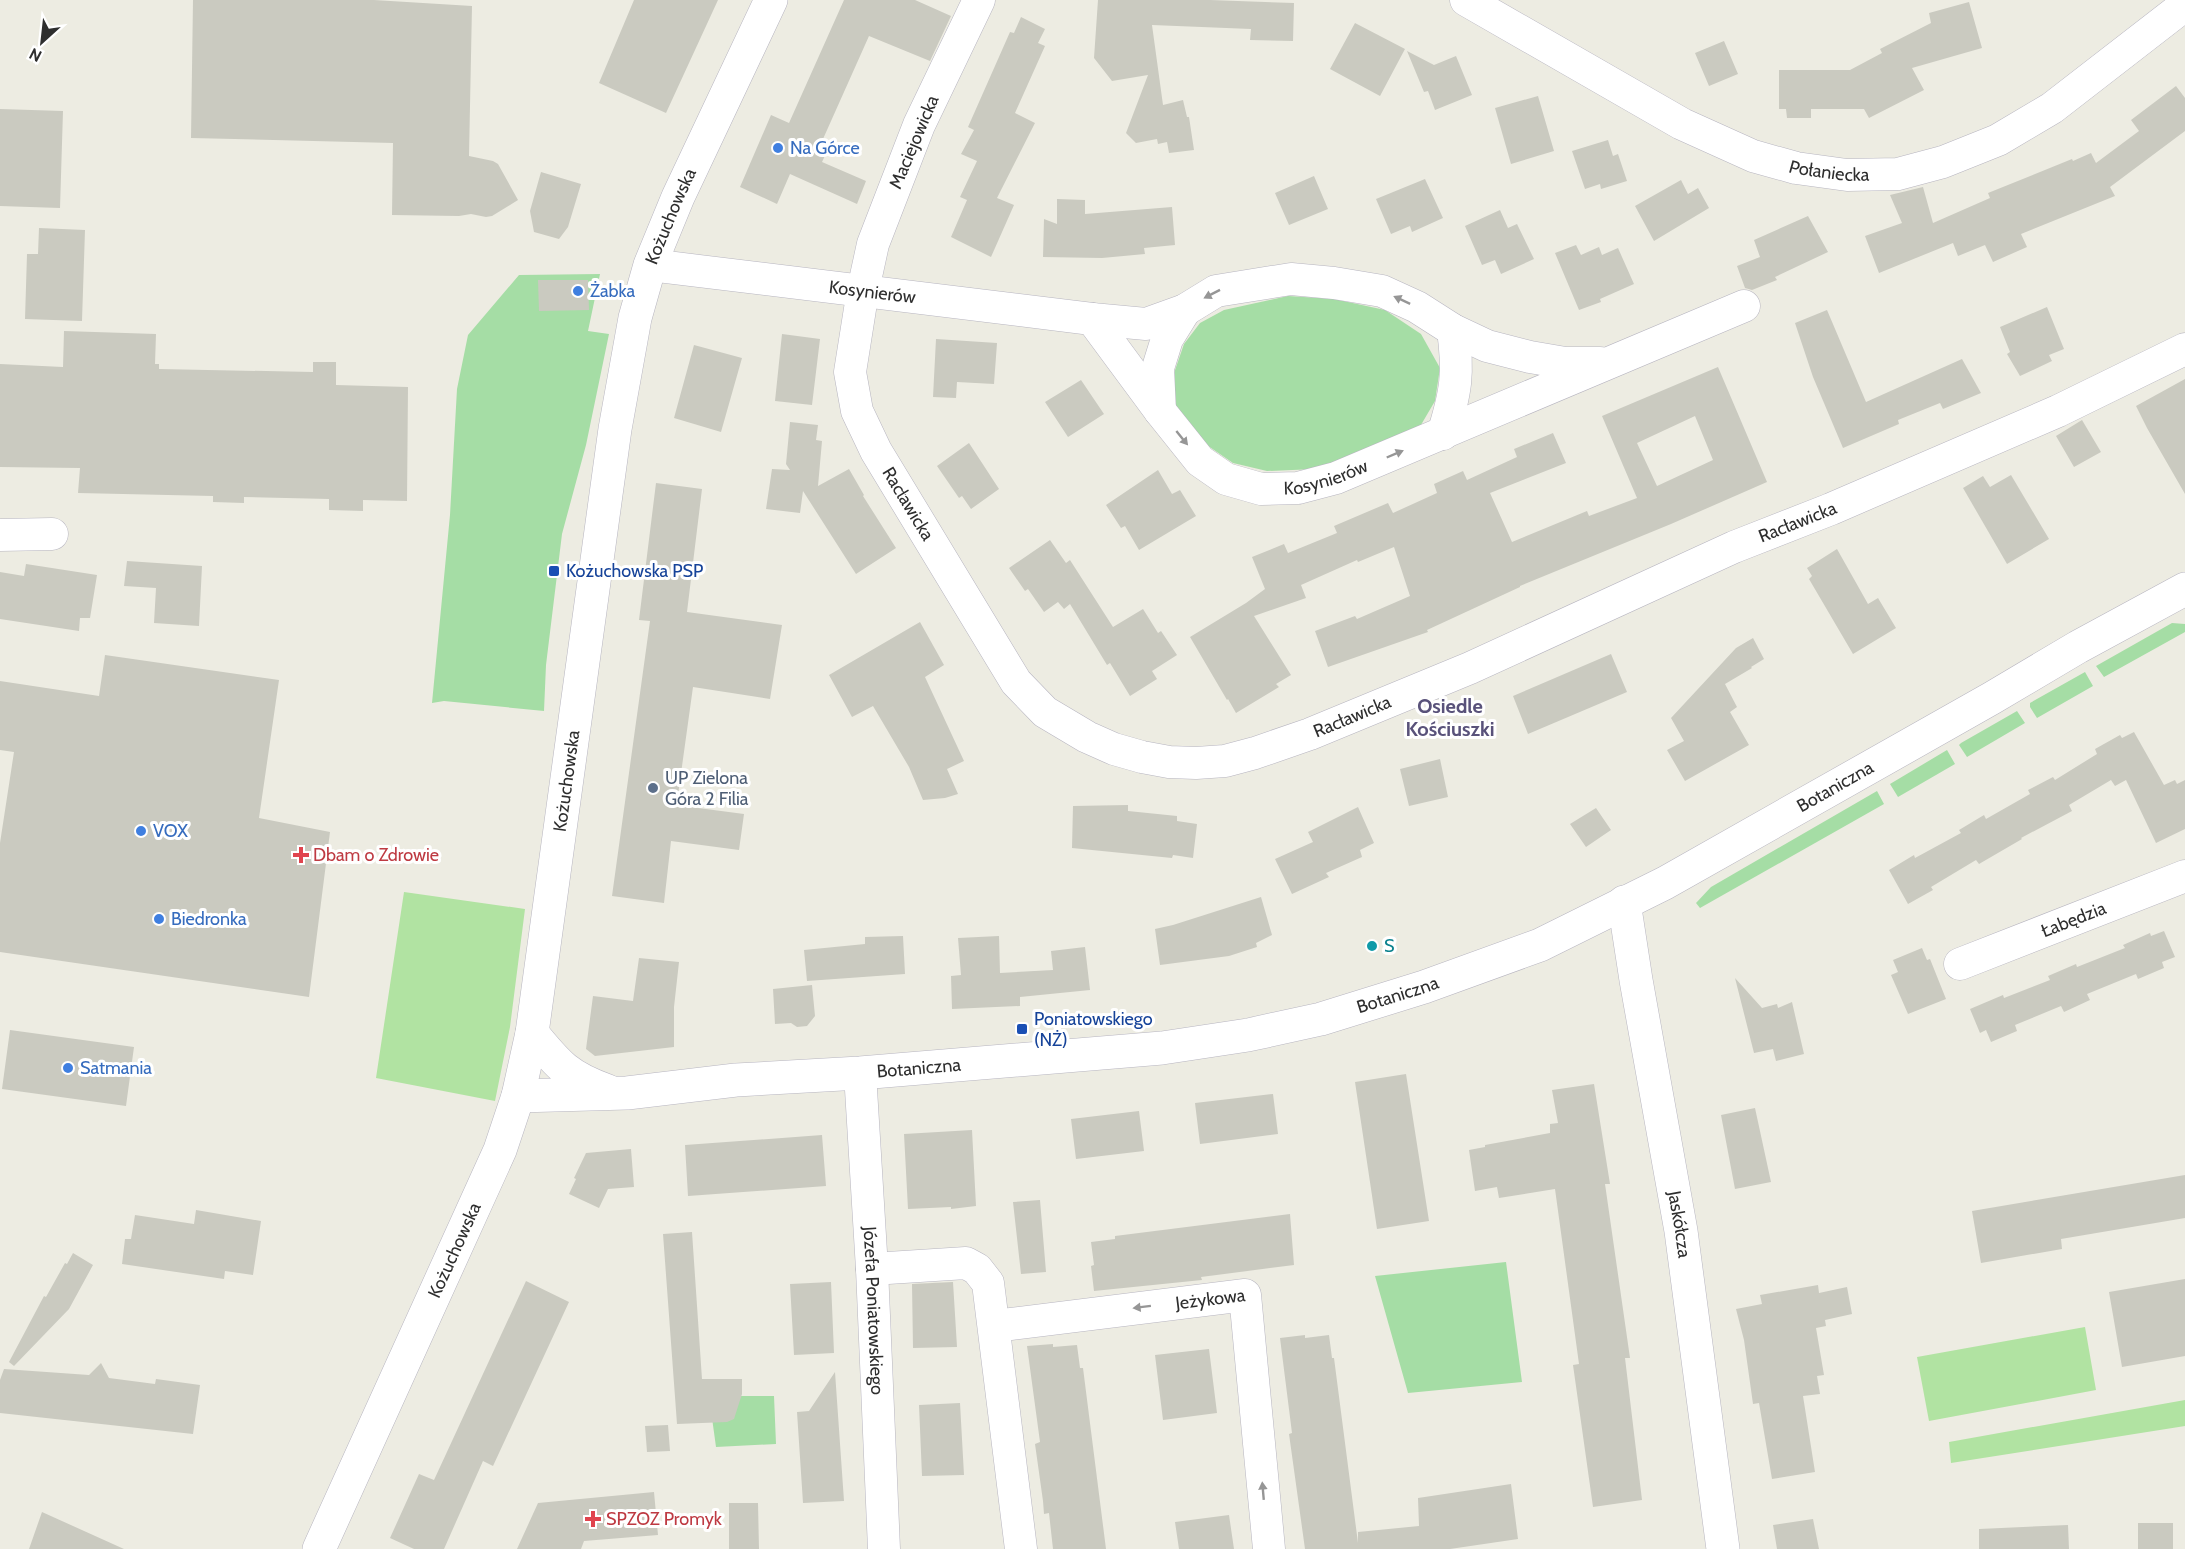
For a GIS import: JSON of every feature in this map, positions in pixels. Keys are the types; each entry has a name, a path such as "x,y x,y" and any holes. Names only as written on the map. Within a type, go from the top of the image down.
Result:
{"main road":[{"name":"Kożuchowska","path":"319,1549 500,1150 518,1096 532,1033 615,429 635,318 650,265 678,197 771,0"},
{"name":"Botaniczna","path":"518,1096 613,1093 736,1080 860,1073 1162,1048 1248,1035 1300,1024 1424,987 1540,945 1665,883 2078,647 2185,589"},
{"name":"Jaskółcza","path":"1624,902 1681,1231 1723,1549"},
{"path":"532,1033 556,1063 584,1083 613,1093"}],"street":[{"name":"Maciejowicka","path":"863,290 873,244 919,125 979,0"},
{"name":"Połaniecka","path":"1466,0 1682,123 1743,152 1796,168 1846,175 1898,174 1943,162 1998,140 2052,108 2185,5"},
{"name":"Kosynierów","path":"650,265 1146,324 1185,310 1216,291 1291,279 1334,283 1382,291 1417,307 1453,330 1487,346 1565,363 1610,363"},
{"name":"Racławicka","path":"863,290 850,372 857,411 876,451 1016,682 1045,712 1064,725 1114,749 1142,758 1169,762 1225,760 1255,753 1310,734 1470,668 1734,547 1831,509 2047,415 2185,348"},
{"name":"Kosynierów","path":"1092,319 1200,461 1226,479 1261,489 1298,488 1336,478 1744,306"},
{"name":"Kosynierów","path":"1160,411 1158,368 1167,339 1185,310"},
{"path":"1443,434 1452,406 1457,377 1453,330"},
{"path":"0,535 52,534"},
{"name":"Łabędzia","path":"1960,964 2185,876"},
{"name":"Józefa Poniatowskiego","path":"860,1073 872,1269 884,1549"},
{"path":"872,1269 966,1263 977,1269 988,1283 1021,1549"},
{"name":"Jeżykowa","path":"994,1326 1245,1295 1269,1549"}],"green space":[{"path":"600,274 588,331 609,334 586,445 562,534 546,665 544,711 444,701 432,703 450,515 457,389 468,335 519,275"},
{"path":"1288,296 1334,299 1385,310 1421,334 1440,368 1435,401 1418,430 1315,469 1267,471 1233,463 1198,439 1175,407 1173,376 1184,344 1200,323 1224,310"},
{"path":"2172,623 2185,624 2185,632 2104,677 2096,666"},
{"path":"2085,672 2093,686 2037,718 2030,703"},
{"path":"2017,711 2025,723 1967,757 1959,745 1961,743"},
{"path":"1947,750 1955,764 1898,797 1890,784"},
{"path":"1877,791 1884,804 1700,908 1696,903 1711,887"},
{"path":"404,892 525,909 510,1027 495,1101 376,1078"},
{"path":"1506,1262 1522,1382 1408,1393 1375,1276"},
{"path":"2085,1327 2096,1390 1929,1421 1917,1357"},
{"path":"709,1396 774,1396 776,1444 716,1447"},
{"path":"2185,1400 2185,1426 1951,1463 1949,1442"}],"building":[{"path":"193,0 374,0 472,6 469,156 498,164 518,200 492,216 486,217 471,214 459,216 392,215 393,143 191,138"},
{"path":"634,0 718,0 666,113 599,83"},
{"path":"844,0 915,0 951,16 930,61 869,36 823,139 831,143 822,162 866,181 857,204 790,174 777,204 740,187 771,115 789,123"},
{"path":"1098,0 1294,3 1293,41 1250,40 1251,29 1152,25 1163,105 1183,100 1187,117 1189,117 1194,150 1169,153 1167,142 1158,144 1157,139 1136,143 1126,133 1148,75 1112,81 1094,58"},
{"path":"1969,2 1982,48 1912,68 1924,90 1869,118 1864,109 1811,109 1811,118 1787,118 1786,109 1779,109 1779,70 1850,70 1882,53 1880,49 1931,23 1929,13"},
{"path":"1021,17 1045,29 1038,43 1045,46 1015,113 1035,123 997,198 1014,205 991,257 951,237 967,200 960,197 977,161 961,154 974,130 968,127 1010,32 1014,33"},
{"path":"1355,23 1405,49 1380,96 1330,69"},
{"path":"1724,41 1738,74 1709,86 1695,53"},
{"path":"1407,51 1434,65 1456,56 1472,95 1435,110 1428,91 1424,92"},
{"path":"2176,86 2185,98 2185,131 2110,187 2115,196 2021,234 2027,247 1993,262 1985,245 1958,256 1953,243 1879,273 1865,236 1902,223 1890,195 1923,187 1933,223 1990,198 1988,193 2072,159 2073,161 2091,153 2096,163 2139,131 2131,120"},
{"path":"1538,96 1554,151 1511,164 1495,108"},
{"path":"0,109 63,111 60,208 0,206"},
{"path":"1608,140 1613,156 1618,154 1627,181 1601,189 1600,184 1585,189 1572,151"},
{"path":"541,172 581,184 568,227 559,239 534,232 530,211"},
{"path":"1314,176 1328,209 1289,225 1275,193"},
{"path":"1425,179 1443,218 1412,232 1410,226 1391,234 1376,199"},
{"path":"1681,180 1688,194 1698,188 1709,208 1654,241 1635,206"},
{"path":"1057,199 1085,200 1085,214 1172,207 1175,245 1144,248 1145,254 1102,258 1043,257 1044,219 1057,224"},
{"path":"1500,210 1508,228 1517,224 1534,259 1501,274 1495,260 1482,265 1465,226"},
{"path":"1808,216 1828,252 1775,277 1777,280 1752,290 1745,288 1737,266 1760,257 1754,240"},
{"path":"39,228 85,230 82,321 25,319 27,254 38,254"},
{"path":"1576,245 1581,255 1599,247 1602,255 1618,248 1634,284 1600,299 1601,302 1579,310 1555,253"},
{"path":"538,280 588,280 589,310 539,311"},
{"path":"2047,307 2064,349 2049,355 2052,361 2020,376 2007,354 2010,352 2000,327"},
{"path":"1827,310 1866,402 1962,359 1981,393 1943,409 1940,403 1898,420 1899,424 1843,448 1813,377 1795,323"},
{"path":"64,331 156,334 155,364 159,364 159,369 313,372 313,362 336,362 336,385 408,387 407,501 363,500 363,511 329,510 329,499 244,497 244,503 213,502 213,496 78,493 80,468 0,467 0,364 63,367"},
{"path":"782,334 820,339 812,405 775,401"},
{"path":"936,339 997,343 994,384 957,382 956,398 933,397"},
{"path":"694,345 742,358 721,432 674,418"},
{"path":"1718,367 1767,482 1520,586 1427,630 1428,632 1328,667 1315,631 1355,616 1357,619 1410,596 1394,547 1358,562 1357,560 1301,585 1306,598 1254,616 1291,675 1276,684 1279,687 1236,713 1190,637 1265,589 1252,557 1284,544 1288,553 1337,533 1334,526 1388,503 1393,513 1437,493 1434,484 1463,471 1467,480 1517,457 1514,449 1553,433 1566,463 1490,493 1512,542 1587,511 1589,516 1637,498 1602,416","holes":["1695,416 1713,460 1657,486 1637,443"]},
{"path":"2185,379 2185,494 2136,406"},
{"path":"1081,380 1104,414 1068,437 1045,402"},
{"path":"2082,420 2101,452 2074,467 2056,436"},
{"path":"790,422 818,425 816,440 822,441 818,486 849,469 896,548 856,574 803,491 800,513 766,509 772,469 790,470 786,464"},
{"path":"969,443 999,489 971,509 962,496 959,498 937,466"},
{"path":"1158,470 1172,494 1180,490 1196,516 1139,550 1125,526 1121,528 1106,505"},
{"path":"2011,475 2049,539 2007,564 1963,488 1983,476 1990,487"},
{"path":"656,483 702,489 687,612 782,625 770,699 693,687 678,795 686,797 683,806 744,814 739,850 671,841 664,903 612,896 650,621 639,620"},
{"path":"1050,540 1066,563 1070,560 1113,627 1143,609 1158,633 1161,631 1177,655 1152,671 1157,679 1130,696 1110,663 1107,665 1070,604 1064,609 1058,602 1044,612 1028,589 1025,591 1009,568"},
{"path":"1837,549 1868,604 1878,598 1896,628 1853,654 1809,579 1812,576 1807,568"},
{"path":"127,561 202,566 199,626 154,623 156,588 124,586"},
{"path":"26,564 97,575 90,618 80,618 79,631 0,619 0,572 24,576"},
{"path":"920,622 944,665 925,677 964,761 947,769 958,794 923,800 909,767 873,706 852,717 829,675"},
{"path":"1753,638 1764,659 1725,684 1737,707 1730,712 1749,745 1685,781 1667,750 1684,741 1671,718 1736,648"},
{"path":"1611,654 1627,692 1528,734 1513,696"},
{"path":"105,655 279,680 259,818 330,832 309,997 0,952 0,843 14,752 0,750 0,681 99,696"},
{"path":"2134,732 2164,785 2175,780 2177,784 2185,780 2185,829 2156,843 2126,780 2115,786 2111,780 2069,805 2072,811 1979,864 1976,860 1931,887 1933,890 1908,904 1889,870 1914,855 1915,858 1961,833 1959,830 1984,815 1986,819 2030,794 2028,790 2053,777 2055,780 2097,754 2095,749 2120,735 2122,738"},
{"path":"1440,759 1448,797 1409,806 1400,769"},
{"path":"1128,805 1128,811 1177,816 1177,821 1197,824 1193,858 1072,848 1073,806"},
{"path":"1358,807 1374,843 1360,850 1362,857 1326,873 1329,877 1292,894 1275,859 1313,842 1308,832"},
{"path":"1596,808 1611,830 1586,847 1570,824"},
{"path":"1261,897 1272,935 1256,943 1257,947 1229,956 1160,965 1155,929"},
{"path":"2164,931 2175,957 2162,962 2164,968 2138,979 2136,974 2087,994 2090,1000 2064,1012 2061,1006 2015,1025 2017,1031 1991,1042 1986,1030 1980,1033 1970,1009 2003,995 2004,998 2050,980 2048,976 2125,948 2123,945 2150,933 2151,936"},
{"path":"903,936 905,974 807,981 804,950 865,944 865,937"},
{"path":"999,936 1000,973 1053,970 1051,951 1085,947 1090,990 1020,997 1020,1006 952,1009 951,976 961,975 958,938"},
{"path":"1922,948 1927,960 1930,959 1946,999 1908,1014 1891,975 1898,972 1893,960"},
{"path":"639,958 679,962 674,1007 674,1047 595,1056 586,1049 593,996 633,1001"},
{"path":"1735,978 1762,1008 1777,1004 1778,1008 1792,1002 1804,1054 1776,1061 1773,1049 1754,1053"},
{"path":"812,985 815,1016 807,1026 797,1027 791,1023 775,1024 773,989"},
{"name":"Satmania","path":"10,1030 134,1047 126,1106 2,1089"},
{"path":"1406,1074 1429,1221 1377,1229 1355,1082"},
{"path":"1594,1084 1610,1184 1605,1184 1630,1358 1625,1358 1642,1500 1593,1507 1573,1365 1579,1364 1555,1189 1499,1198 1497,1187 1475,1191 1469,1150 1550,1133 1550,1124 1558,1123 1552,1090"},
{"path":"1273,1094 1278,1134 1200,1144 1195,1103"},
{"path":"1755,1108 1771,1182 1735,1189 1721,1115"},
{"path":"1139,1111 1144,1151 1076,1159 1071,1119"},
{"path":"972,1130 976,1206 951,1209 951,1207 908,1209 904,1134"},
{"path":"822,1135 826,1186 688,1196 685,1145"},
{"path":"631,1149 634,1187 608,1189 599,1208 569,1194 586,1153"},
{"path":"2185,1175 2185,1218 2061,1239 2062,1249 1981,1263 1972,1211"},
{"path":"1040,1200 1046,1272 1021,1274 1013,1202"},
{"path":"196,1210 261,1221 253,1275 225,1271 224,1279 122,1264 125,1239 131,1239 135,1215 194,1224"},
{"path":"1290,1214 1294,1265 1201,1277 1202,1280 1094,1291 1091,1242 1115,1239 1115,1236"},
{"path":"692,1232 702,1379 742,1379 742,1394 734,1419 727,1422 677,1424 663,1234"},
{"path":"73,1253 93,1265 69,1309 14,1366 9,1362 44,1296 46,1297"},
{"path":"2185,1279 2185,1356 2122,1367 2109,1292"},
{"path":"526,1281 569,1302 493,1466 483,1461 444,1549 414,1549 390,1538 419,1474 434,1480"},
{"path":"831,1282 834,1353 794,1355 790,1284"},
{"path":"953,1282 957,1347 913,1348 912,1284"},
{"path":"1818,1285 1819,1293 1847,1287 1852,1314 1825,1320 1826,1326 1816,1328 1824,1375 1817,1376 1820,1394 1803,1396 1815,1472 1772,1479 1759,1403 1753,1404 1744,1340 1736,1309 1762,1304 1760,1295"},
{"path":"1305,1335 1305,1338 1329,1335 1358,1543 1358,1532 1419,1526 1418,1498 1511,1484 1518,1539 1450,1549 1305,1549 1289,1434 1292,1433 1280,1338"},
{"path":"1053,1344 1053,1347 1077,1345 1080,1368 1083,1368 1106,1549 1053,1549 1049,1513 1044,1514 1035,1444 1040,1442 1027,1346"},
{"path":"1209,1349 1217,1413 1163,1420 1155,1355"},
{"path":"101,1363 109,1378 155,1384 156,1379 200,1385 193,1434 0,1413 0,1380 4,1369 89,1375"},
{"path":"835,1372 844,1501 803,1503 797,1412 809,1411"},
{"path":"960,1403 964,1475 922,1476 919,1405"},
{"path":"668,1425 670,1451 647,1452 645,1426"},
{"name":"SPZOZ Promyk","path":"654,1492 658,1535 584,1541 581,1549 517,1549 538,1503"},
{"path":"729,1503 758,1503 759,1549 729,1549"},
{"path":"42,1512 124,1549 29,1549"},
{"path":"1229,1515 1234,1549 1179,1549 1175,1522"},
{"path":"1813,1519 1819,1549 1777,1549 1773,1525"},
{"path":"2138,1523 2173,1523 2173,1549 2138,1549"},
{"path":"2068,1525 2069,1549 1979,1549 1979,1529"}],"place":[{"name":"Na Górce","path":"778,148"},
{"name":"Żabka","path":"578,291"},
{"name":"Kożuchowska PSP","path":"554,571"},
{"name":"UP Zielona Góra 2 Filia","path":"653,788"},
{"name":"VOX","path":"141,831"},
{"name":"Dbam o Zdrowie","path":"301,855"},
{"name":"Biedronka","path":"159,919"},
{"name":"S","path":"1372,946"},
{"name":"Poniatowskiego (NŻ)","path":"1022,1029"},
{"name":"Satmania","path":"68,1068"},
{"name":"SPZOZ Promyk","path":"593,1519"}],"district":[{"name":"Osiedle Kościuszki","path":"1450,718"}]}
